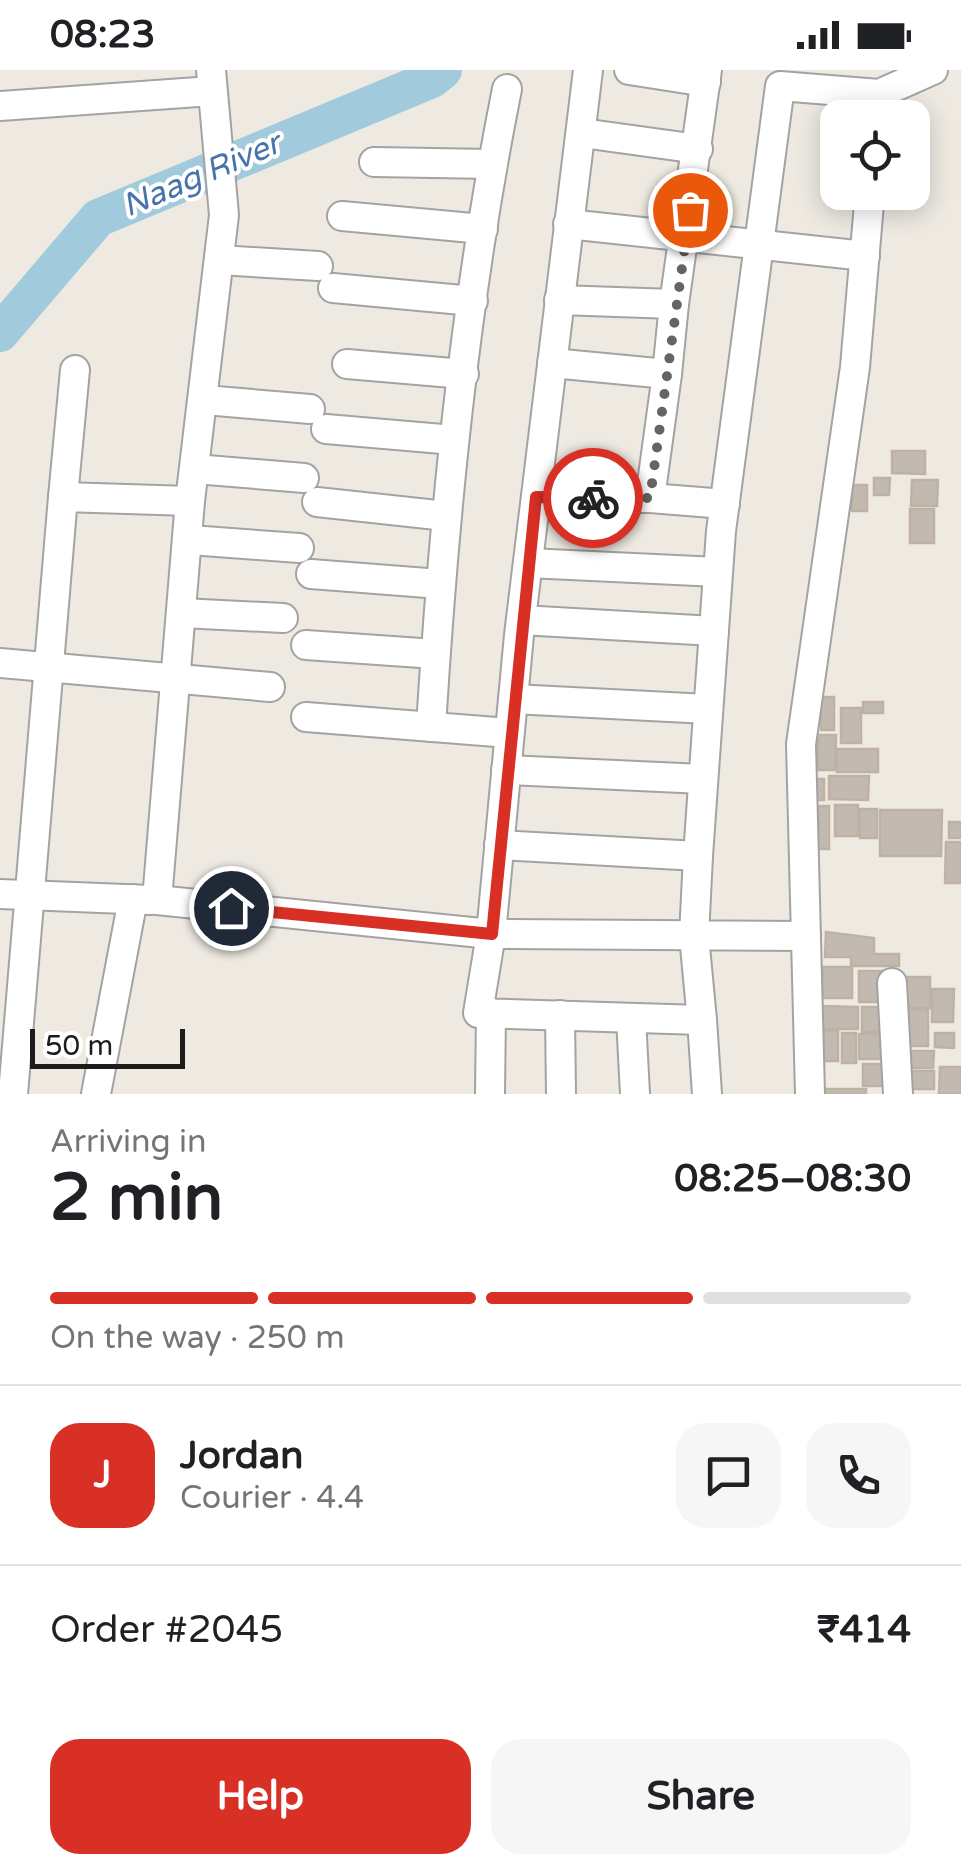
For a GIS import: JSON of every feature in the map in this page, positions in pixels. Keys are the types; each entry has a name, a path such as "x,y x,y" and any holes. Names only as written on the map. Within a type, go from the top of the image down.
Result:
{"street":[{"path":"588,70 521,620 492,934 478,1012 702,1020"},
{"path":"629,70 706,76 650,498"},
{"path":"707,1094 694,936 708,709 725,504 781,78 879,94 932,70"},
{"path":"0,106 211,80 224,215 190,501 182,613 145,900 96,1094"},
{"path":"431,727 454,440 492,164 508,89"},
{"path":"582,134 698,150"},
{"path":"374,162 492,164"},
{"path":"810,1094 801,744 855,367 868,210"},
{"path":"342,216 483,228"},
{"path":"568,224 686,240 864,256"},
{"path":"219,260 473,302"},
{"path":"559,300 674,304"},
{"path":"348,364 464,374"},
{"path":"552,364 667,374"},
{"path":"14,1094 14,894 48,668 74,370"},
{"path":"205,400 454,440"},
{"path":"195,469 446,516"},
{"path":"63,497 190,501"},
{"path":"536,497 650,498 725,504"},
{"path":"190,540 440,584"},
{"path":"528,563 718,572"},
{"path":"182,613 282,618"},
{"path":"521,620 714,631"},
{"path":"306,646 435,654"},
{"path":"0,664 270,686"},
{"path":"513,699 708,709"},
{"path":"306,716 509,732"},
{"path":"506,770 703,779"},
{"path":"500,845 698,856"},
{"path":"14,894 145,900 492,934 806,936"},
{"path":"892,983 898,1094"},
{"path":"490,1013 490,1094"},
{"path":"560,1015 562,1094"},
{"path":"632,1018 634,1094"}],"building":[{"path":"892,451 925,451 925,474 892,473"},
{"path":"874,478 890,478 889,495 874,495"},
{"path":"912,480 938,480 937,506 911,506"},
{"path":"852,485 867,485 867,511 852,511"},
{"path":"910,509 934,509 934,543 910,543"},
{"path":"821,697 834,697 834,730 821,730"},
{"path":"863,702 883,702 883,713 863,713"},
{"path":"841,708 861,708 861,743 841,743"},
{"path":"818,735 836,735 835,770 818,770"},
{"path":"837,749 878,749 878,772 837,772"},
{"path":"829,776 869,776 868,800 829,799"},
{"path":"817,779 824,779 824,800 817,800"},
{"path":"835,805 858,805 858,836 835,836"},
{"path":"818,806 829,806 829,849 818,849"},
{"path":"860,809 877,809 877,838 860,838"},
{"path":"880,810 942,810 941,856 880,856"},
{"path":"949,822 961,822 961,838 949,838"},
{"path":"946,842 961,842 961,883 945,883"},
{"path":"826,932 874,938 874,954 899,954 899,966 851,966 851,957 825,957"},
{"path":"823,967 852,967 852,998 823,998"},
{"path":"859,971 883,971 883,1002 859,1002"},
{"path":"906,977 930,977 930,1008 906,1008"},
{"path":"932,989 954,989 953,1022 932,1022"},
{"path":"822,1006 858,1007 858,1029 822,1029"},
{"path":"862,1007 881,1007 881,1032 862,1032"},
{"path":"908,1010 928,1010 928,1046 908,1046"},
{"path":"823,1030 838,1031 838,1061 823,1061"},
{"path":"842,1033 856,1033 856,1063 842,1063"},
{"path":"935,1033 954,1033 954,1048 935,1047"},
{"path":"859,1034 887,1034 887,1059 859,1059"},
{"path":"909,1051 934,1051 933,1068 909,1068"},
{"path":"863,1064 885,1064 885,1086 863,1086"},
{"path":"940,1067 961,1067 961,1094 939,1094"},
{"path":"911,1071 934,1071 934,1089 911,1089"},
{"path":"822,1089 866,1089 866,1094 822,1094"}],"waterway":[{"name":"Naag River","path":"0,333 98,218 432,79 443,70"}],"way so far":[{"path":"593,498 650,498 690,210"}],"route":[{"path":"231,908 492,934 509,732 536,497 593,498"}]}
